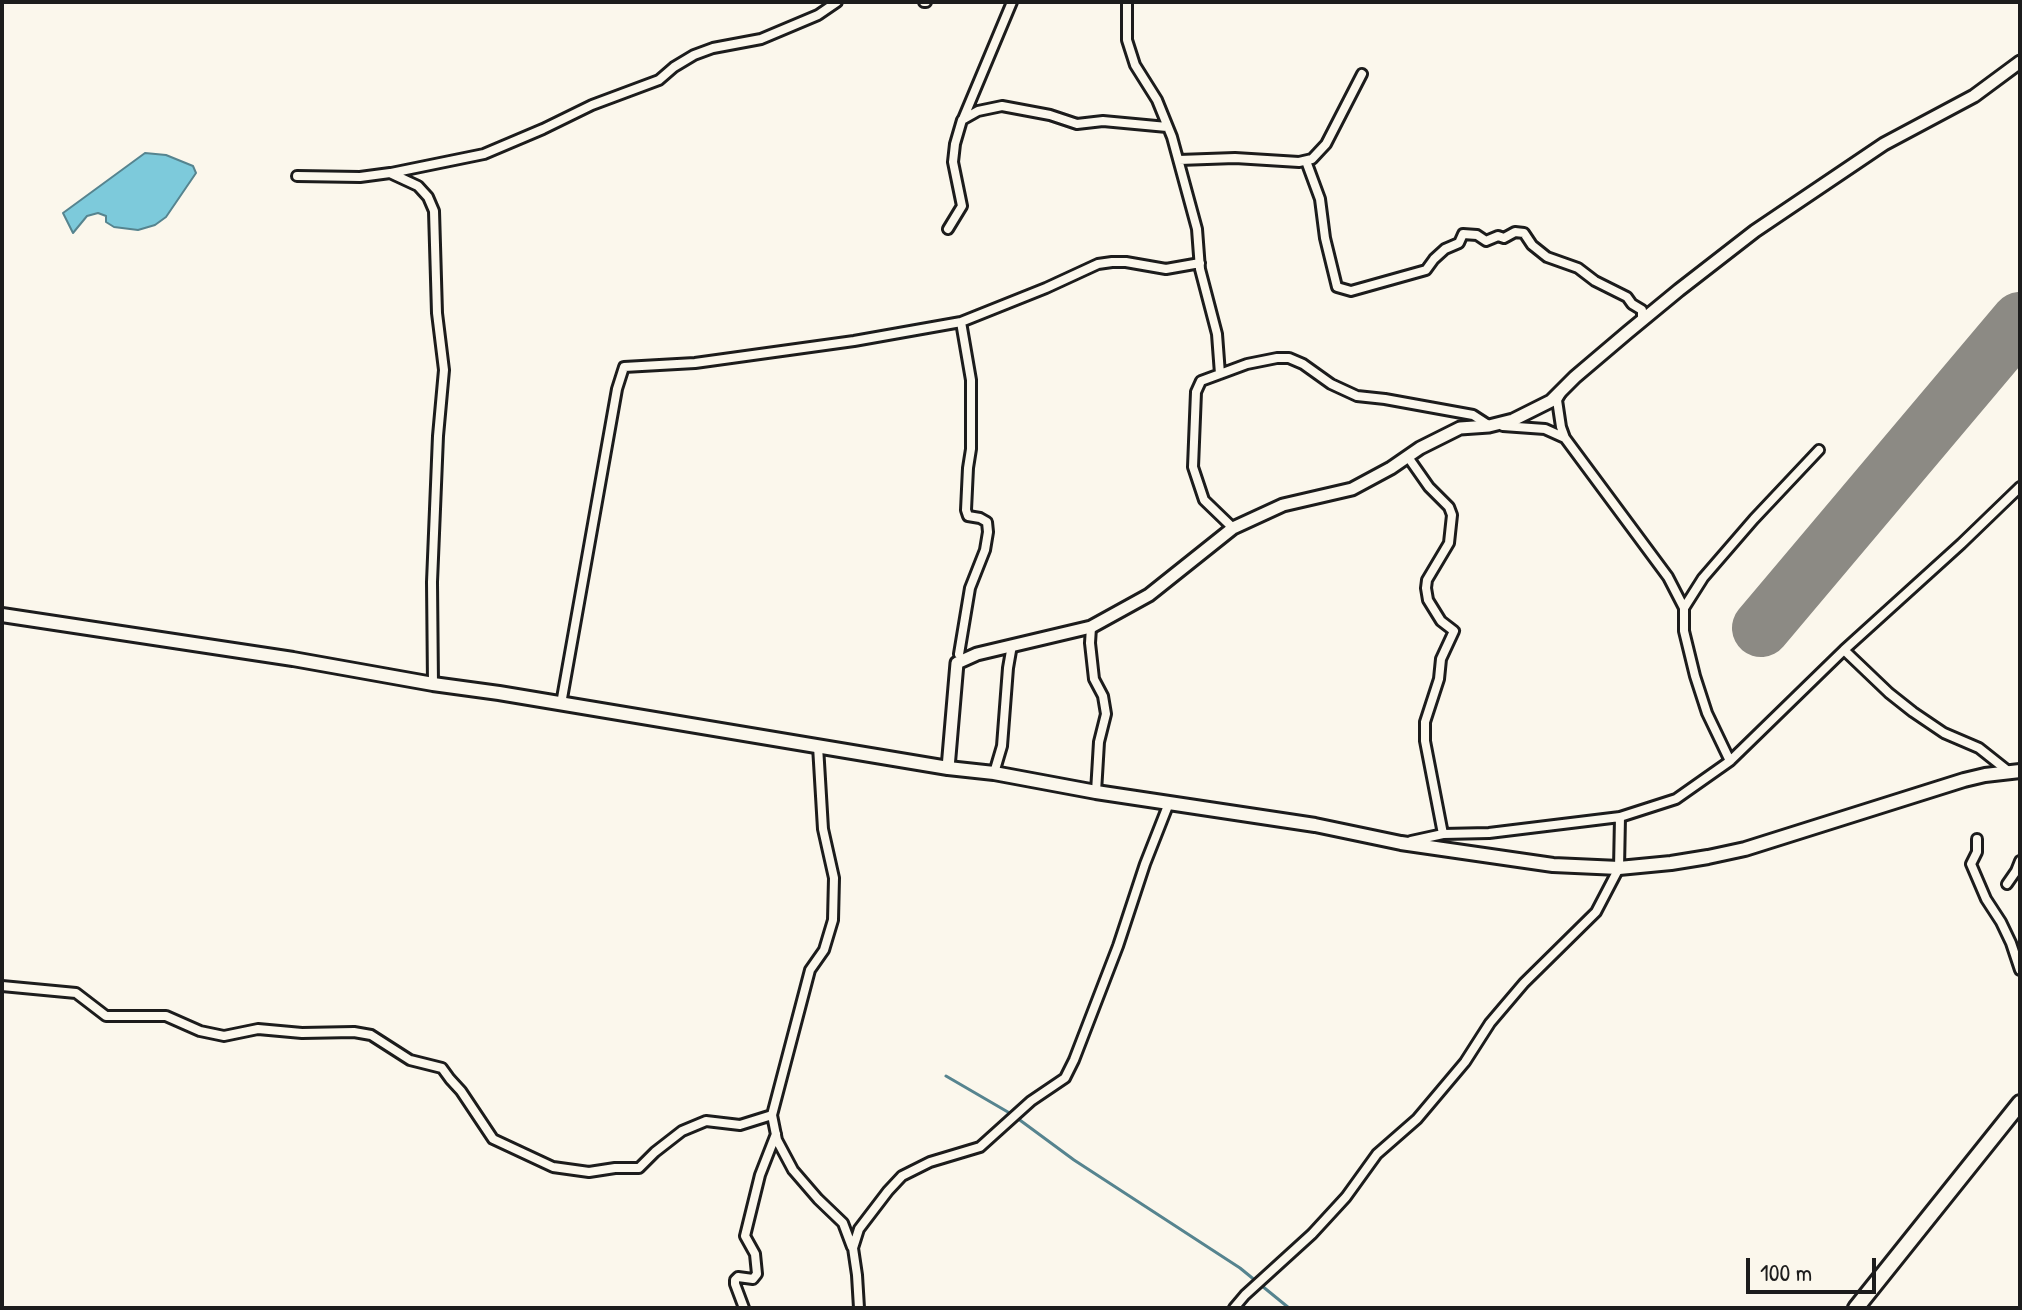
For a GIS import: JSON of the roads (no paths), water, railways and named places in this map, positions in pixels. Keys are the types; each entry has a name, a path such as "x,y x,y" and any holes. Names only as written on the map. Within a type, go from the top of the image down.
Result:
{"highway":[{"path":"1856,1308 2020,1103"}],"main road":[{"path":"2,615 293,659 1526,862 1619,868 1671,863 1745,849 1964,780 2014,771"}],"street":[{"path":"297,176 360,177 484,154 592,105 659,80 694,55 761,39 818,15 837,2"},
{"path":"948,229 962,206 953,162 955,144 962,120 1012,2"},
{"path":"1127,2 1127,40 1135,65 1157,100 1179,160 1197,229 1200,263 1217,334 1220,374"},
{"path":"1233,528 1204,500 1192,463 1196,392 1201,381 1247,364 1289,358 1357,396 1473,415 1489,426 1513,420 1551,401 1575,377 1714,262 1822,184 1884,144 1974,96 2020,62"},
{"path":"1179,160 1235,158 1299,162 1312,159 1326,144 1362,74"},
{"path":"962,120 978,111 1002,106 1050,115 1077,124 1103,121 1167,127"},
{"path":"1306,161 1320,199 1325,238 1337,287 1351,291 1426,270 1445,249 1459,243 1463,234 1477,235 1486,241 1498,236 1504,238 1515,232 1524,233 1532,245 1547,257 1578,268 1595,281 1627,297 1642,310 1642,322"},
{"path":"390,173 418,186 428,197 434,211 437,313 444,370 432,582 433,684"},
{"path":"561,704 617,389 624,367 695,363 854,341 961,322 1098,264 1126,262 1166,269 1200,263"},
{"path":"959,654 970,588 985,550 988,532 987,522 968,516 966,510 971,449 971,380 961,322"},
{"path":"1563,389 1557,400 1565,438 1668,577 1684,608 1684,631 1695,676 1707,713 1730,761"},
{"path":"948,768 957,663 977,654 1091,627 1149,595 1233,528 1283,505 1352,489 1460,428 1509,426 1545,429 1565,438"},
{"path":"1684,608 1703,578 1819,450"},
{"path":"1408,457 1429,487 1449,507 1452,515 1449,543 1427,580 1426,588 1428,600 1441,621 1454,631 1441,659 1439,679 1425,722 1425,741 1443,834"},
{"path":"1401,843 1443,834 1489,833 1620,817 1676,799 1730,761 2020,487"},
{"path":"1091,627 1094,679 1103,696 1106,714 1099,742 1096,792"},
{"path":"994,773 1002,746 1012,645"},
{"path":"1844,650 1913,712 1944,733 1979,748 2014,771"},
{"path":"818,746 823,829 834,878 833,920 824,950 810,970 772,1115 777,1140 793,1170 843,1223 853,1248 859,1308"},
{"path":"853,1248 859,1229 902,1176 930,1162 980,1147 1031,1101 1065,1078 1118,946 1169,803"},
{"path":"1234,1308 1346,1197 1377,1154 1417,1119 1465,1062 1490,1023 1524,983 1596,912 1619,868 1620,817"},
{"path":"1977,839 1977,852 1971,864 1986,899 2011,943 2020,970"},
{"path":"2007,884 2016,871 2020,850"},
{"path":"2,986 76,993 106,1016 166,1016 200,1031 224,1036 258,1029 371,1035 410,1060 442,1068 493,1139 553,1167 589,1172 639,1168 682,1131 706,1121 740,1125 772,1115"},
{"path":"744,1308 735,1280 738,1277 753,1279 757,1274 755,1254 745,1236 760,1175 776,1134"}],"water":[{"path":"145,153 166,155 193,166 196,173 166,217 155,225 138,230 114,227 106,222 106,216 98,213 87,216 73,233 63,213"}],"waterway":[{"path":"946,1076 1013,1115 1074,1160 1240,1268 1289,1308"}]}
